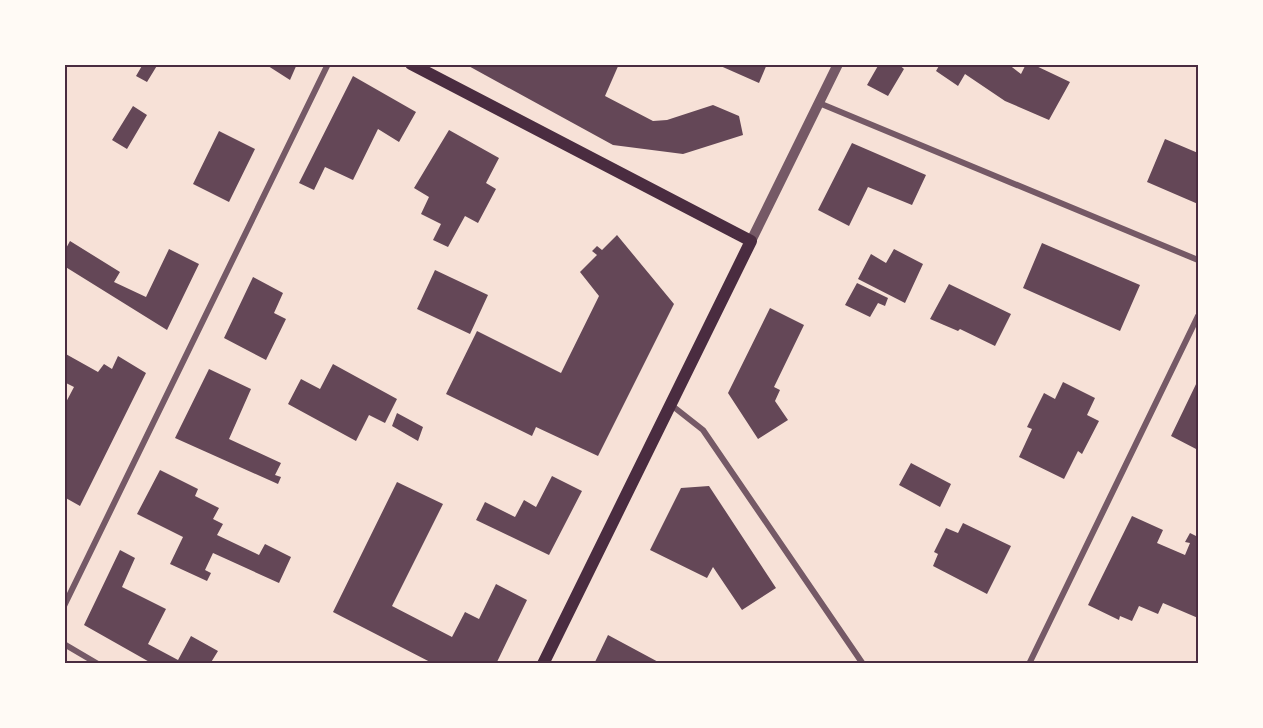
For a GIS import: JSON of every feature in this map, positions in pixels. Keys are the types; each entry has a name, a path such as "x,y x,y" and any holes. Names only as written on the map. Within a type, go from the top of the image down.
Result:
{"main road":[{"path":"411,64 751,241 543,663"}],"street":[{"path":"64,606 328,64"},
{"path":"751,241 838,64"},
{"path":"818,102 1198,260"},
{"path":"1029,663 1198,316"},
{"path":"670,404 703,430 863,663"},
{"path":"64,644 98,663"}],"building":[{"path":"143,64 158,64 147,82 136,76"},
{"path":"265,64 297,64 290,80"},
{"path":"465,64 619,64 605,96 653,121 667,120 713,105 739,116 743,135 683,154 613,145"},
{"path":"716,64 767,64 759,83"},
{"path":"879,64 898,64 904,69 888,96 867,85"},
{"path":"940,64 1008,64 1021,74 1026,64 1032,64 1070,82 1049,120 1005,101 965,74 958,86 936,71"},
{"path":"353,76 416,112 399,142 378,129 353,180 325,167 314,190 299,183"},
{"path":"133,106 147,115 127,149 112,140"},
{"path":"449,130 499,158 486,183 496,189 478,223 465,216 448,247 433,240 441,224 421,214 429,197 414,188"},
{"path":"219,131 255,149 229,202 193,184"},
{"path":"1165,139 1198,153 1198,204 1147,182"},
{"path":"852,143 926,175 912,205 868,187 849,226 818,210"},
{"path":"617,235 674,304 598,456 536,427 532,436 446,394 477,331 561,373 599,296 580,272 597,255 592,251 597,246 602,250"},
{"path":"70,241 120,272 114,282 146,297 169,249 199,264 167,330 64,266 64,252"},
{"path":"1042,243 1140,285 1120,331 1023,288"},
{"path":"894,249 923,264 905,303 858,279 871,254 886,263"},
{"path":"435,270 488,295 470,334 417,309"},
{"path":"253,277 283,293 274,313 286,319 266,360 224,338"},
{"path":"857,283 888,298 885,306 878,303 870,317 845,305"},
{"path":"949,284 1011,314 995,346 960,329 958,331 930,319"},
{"path":"770,308 804,325 774,387 780,390 775,401 788,420 758,439 728,393"},
{"path":"64,353 98,372 104,364 112,369 118,356 146,373 80,506 64,497 64,406 74,387 64,382"},
{"path":"333,364 397,399 385,423 369,415 356,441 288,404 301,379 320,389"},
{"path":"209,369 251,389 229,439 281,463 275,475 281,477 278,484 175,438"},
{"path":"1198,380 1198,450 1171,436"},
{"path":"1063,382 1095,398 1087,415 1099,421 1082,454 1078,451 1064,479 1019,457 1032,429 1027,427 1044,393 1055,399"},
{"path":"397,413 423,427 418,441 392,426"},
{"path":"911,463 951,484 940,507 899,485"},
{"path":"160,470 198,489 195,496 219,508 213,519 223,524 217,535 259,555 265,544 291,557 279,583 213,553 205,570 211,573 207,581 170,564 183,537 137,514"},
{"path":"552,476 582,491 549,555 476,520 485,502 515,517 524,500 536,507"},
{"path":"397,482 443,504 392,606 452,637 465,612 479,619 496,584 527,600 496,664 434,664 333,612"},
{"path":"709,486 776,588 742,610 713,567 707,578 650,550 681,488"},
{"path":"1132,516 1163,530 1157,543 1185,555 1190,543 1185,542 1190,533 1198,537 1198,618 1163,603 1158,614 1139,606 1132,621 1120,616 1119,620 1088,605"},
{"path":"963,523 1011,546 987,594 933,566 938,554 934,552 946,528 958,533"},
{"path":"120,550 135,558 122,587 166,609 148,644 178,660 191,636 218,651 210,664 153,664 84,625"},
{"path":"608,635 662,664 594,664"}]}
